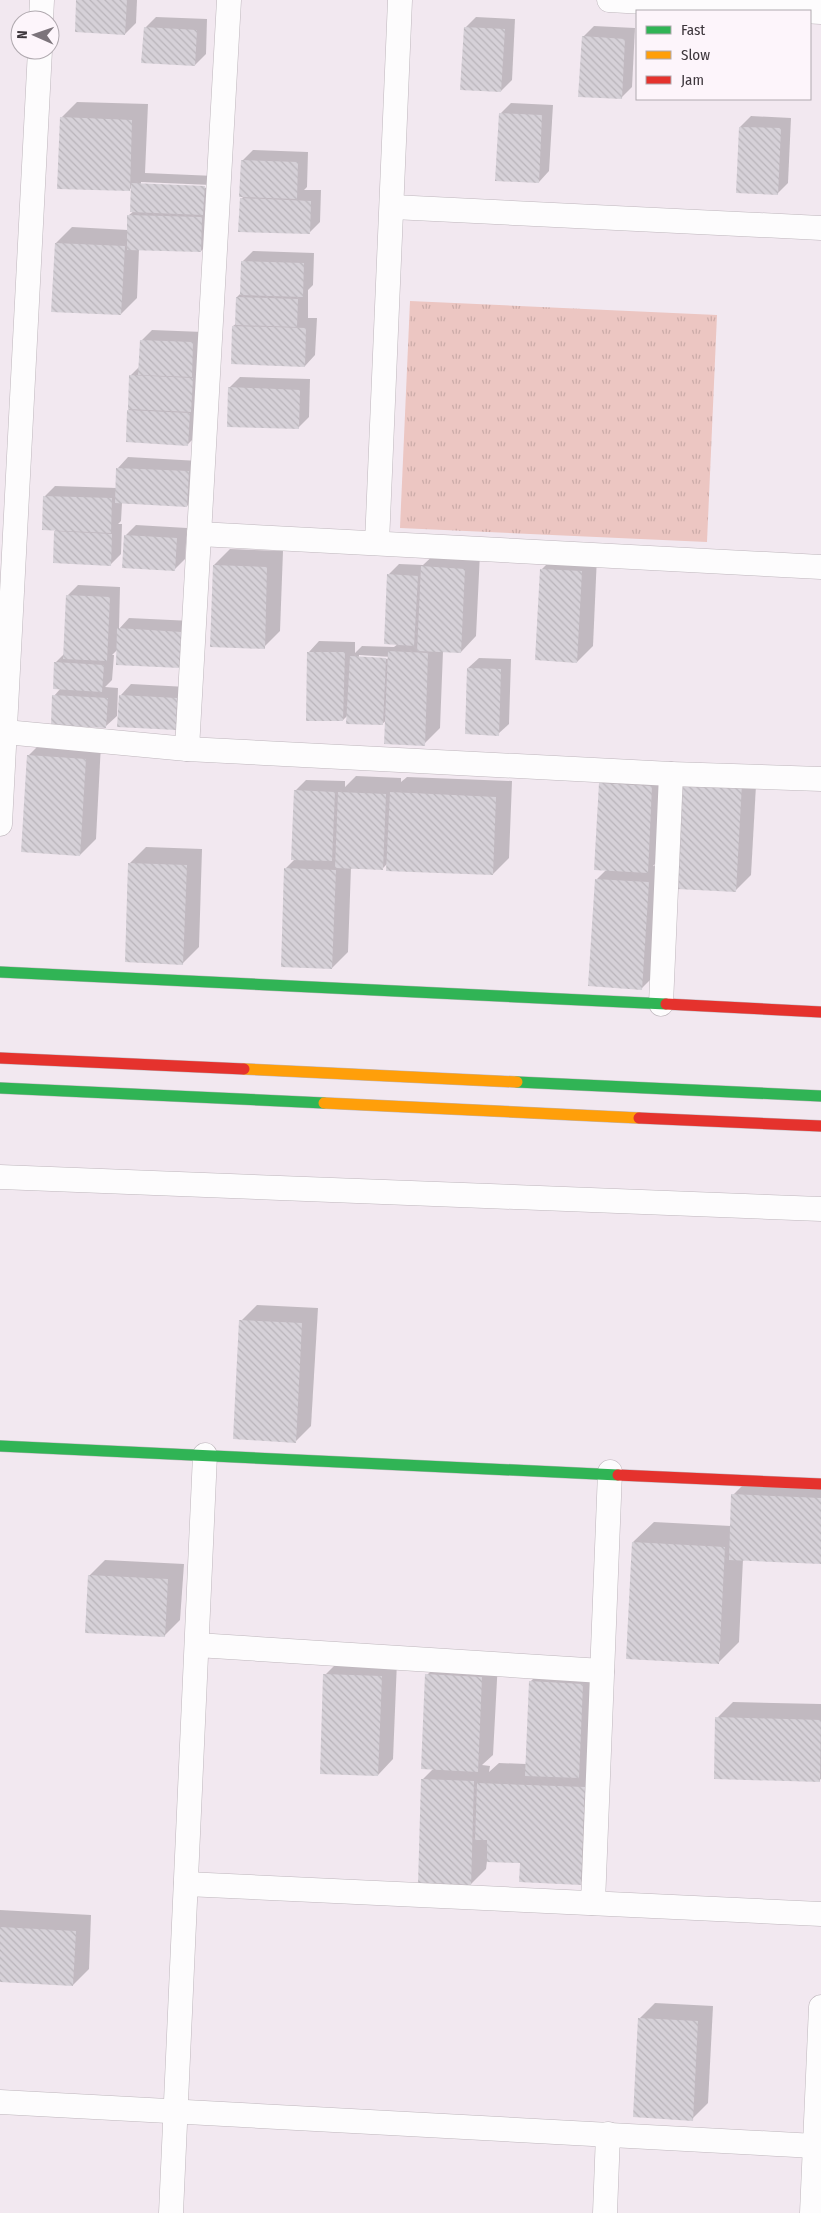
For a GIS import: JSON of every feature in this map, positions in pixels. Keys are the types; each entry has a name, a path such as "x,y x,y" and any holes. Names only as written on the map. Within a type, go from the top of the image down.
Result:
{"street":[{"path":"187,749 229,0"},
{"path":"377,544 400,0"},
{"path":"610,0 727,3 800,10"},
{"path":"0,824 39,60"},
{"path":"392,207 821,228"},
{"path":"199,534 821,567"},
{"path":"5,732 187,749 671,774 821,779"},
{"path":"661,1004 671,774"},
{"path":"0,972 821,1012"},
{"path":"0,1058 821,1096"},
{"path":"0,1088 821,1126"},
{"path":"0,1177 821,1209"},
{"path":"0,1446 610,1472 821,1484"},
{"path":"171,2213 205,1455"},
{"path":"593,1903 610,1472"},
{"path":"196,1645 602,1671"},
{"path":"186,1884 821,1914"},
{"path":"812,2213 821,2007"},
{"path":"0,2102 815,2146"},
{"path":"605,2213 608,2134"}],"green space":[{"path":"410,301 717,315 707,542 400,528"}],"building":[{"path":"76,0 127,0 125,35 75,32"},
{"path":"144,27 197,30 195,66 141,63"},
{"path":"464,27 505,29 501,92 460,90"},
{"path":"582,36 625,39 622,99 578,97"},
{"path":"499,113 542,115 539,183 495,181"},
{"path":"60,117 132,120 130,191 57,189"},
{"path":"739,127 781,128 778,195 736,193"},
{"path":"241,160 298,162 297,199 239,197"},
{"path":"131,183 205,186 203,215 130,212"},
{"path":"240,198 311,201 310,234 238,232"},
{"path":"127,215 202,217 201,252 127,250"},
{"path":"55,243 125,246 121,315 51,312"},
{"path":"241,261 304,263 303,297 240,295"},
{"path":"236,297 298,299 297,327 235,325"},
{"path":"232,326 306,328 305,367 231,364"},
{"path":"140,340 193,342 192,377 138,375"},
{"path":"129,375 193,378 191,412 128,409"},
{"path":"228,387 300,390 299,429 227,427"},
{"path":"127,410 190,413 188,446 126,442"},
{"path":"116,468 189,471 187,507 115,503"},
{"path":"43,496 112,498 111,533 42,530"},
{"path":"54,531 112,534 111,566 53,563"},
{"path":"124,535 177,538 175,571 122,568"},
{"path":"213,565 267,567 265,649 210,647"},
{"path":"421,566 465,569 461,653 417,651"},
{"path":"540,569 582,571 577,663 535,660"},
{"path":"387,574 418,576 414,646 384,644"},
{"path":"66,595 110,597 107,661 63,659"},
{"path":"117,628 182,632 180,668 116,665"},
{"path":"388,651 428,653 425,746 384,744"},
{"path":"307,652 345,652 343,721 306,721"},
{"path":"350,656 386,658 383,725 346,724"},
{"path":"54,662 104,665 102,692 53,689"},
{"path":"467,668 501,669 499,736 465,734"},
{"path":"52,695 108,698 106,728 51,725"},
{"path":"119,695 177,698 176,730 117,727"},
{"path":"27,755 86,759 80,856 21,852"},
{"path":"683,779 742,783 736,892 677,889"},
{"path":"599,783 652,786 648,873 594,870"},
{"path":"294,790 335,792 332,861 291,860"},
{"path":"338,792 386,794 383,870 335,868"},
{"path":"390,792 496,797 493,875 386,871"},
{"path":"128,863 187,865 183,965 125,962"},
{"path":"284,868 336,870 332,969 281,967"},
{"path":"595,879 649,882 642,990 588,986"},
{"path":"239,1320 302,1323 296,1443 233,1439"},
{"path":"731,1494 821,1498 821,1564 729,1560"},
{"path":"632,1542 725,1547 719,1664 626,1659"},
{"path":"88,1575 168,1579 165,1637 85,1633"},
{"path":"323,1674 382,1676 378,1776 320,1774"},
{"path":"425,1674 482,1677 478,1772 421,1769"},
{"path":"529,1681 583,1684 579,1778 525,1776"},
{"path":"715,1717 821,1720 820,1782 714,1779"},
{"path":"421,1779 474,1781 471,1887 418,1885"},
{"path":"477,1783 585,1787 581,1885 519,1882 520,1863 487,1862 487,1840 475,1840"},
{"path":"0,1927 76,1931 73,1986 0,1982"},
{"path":"638,2018 698,2021 693,2121 633,2117"}],"traffic: fast":[{"path":"0,972 666,1004"},
{"path":"517,1082 821,1096"},
{"path":"0,1088 324,1103"},
{"path":"0,1446 618,1475"}],"traffic: slow":[{"path":"244,1069 517,1082"},
{"path":"324,1103 639,1118"}],"traffic: jam":[{"path":"666,1004 821,1012"},
{"path":"0,1058 244,1069"},
{"path":"639,1118 821,1126"},
{"path":"618,1475 821,1484"}]}
